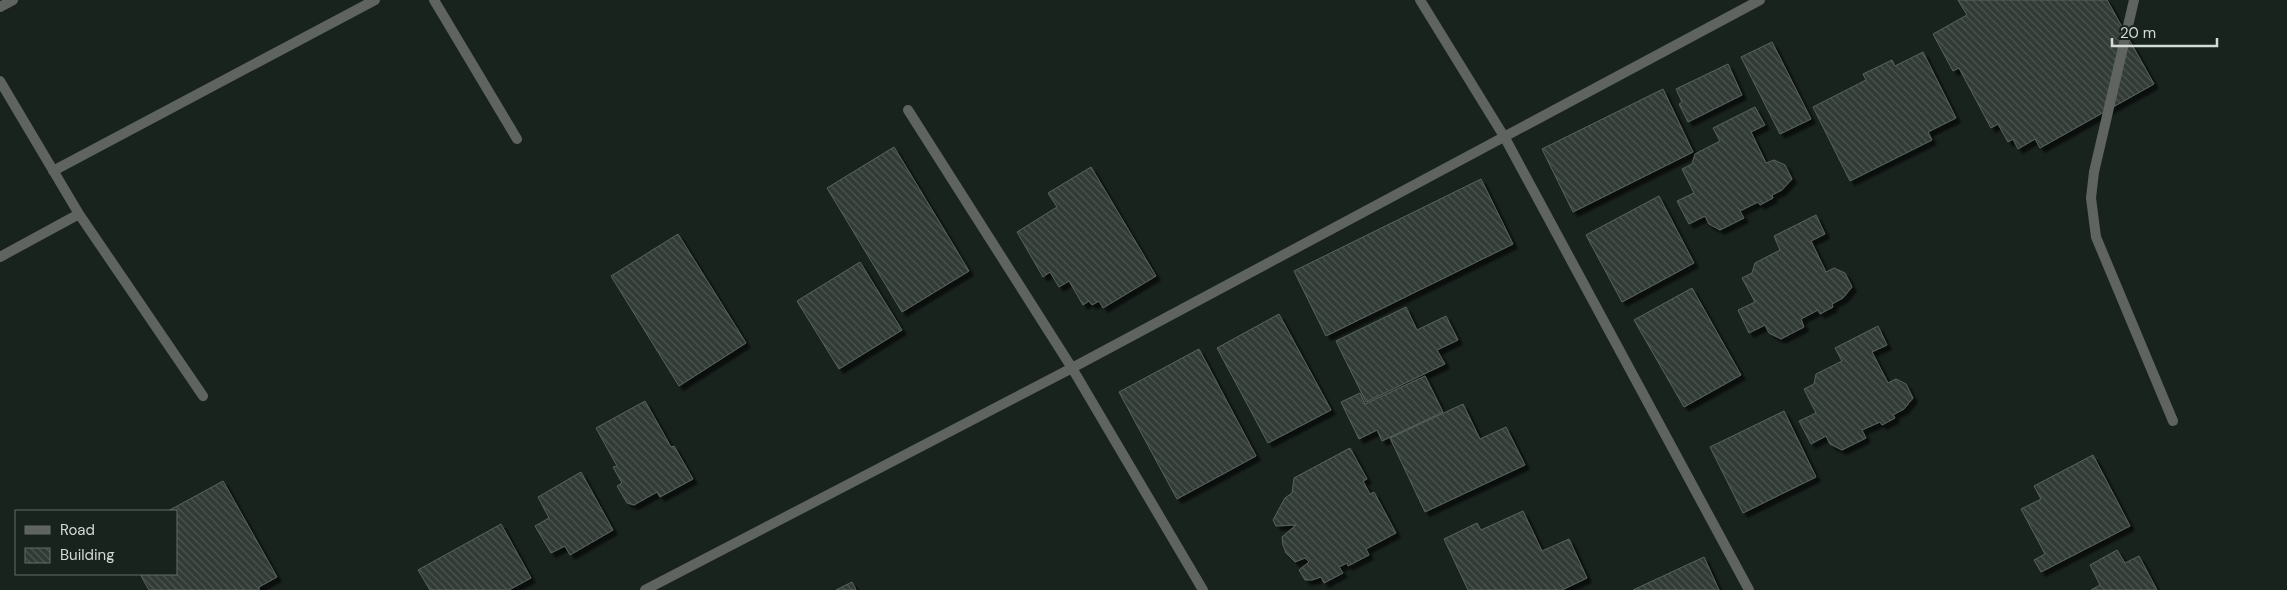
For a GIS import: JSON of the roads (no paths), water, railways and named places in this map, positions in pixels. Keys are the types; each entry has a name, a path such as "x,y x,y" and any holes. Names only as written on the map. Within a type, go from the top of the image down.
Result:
{"street":[{"path":"0,6 13,0"},
{"path":"53,171 375,0"},
{"path":"434,0 517,139"},
{"path":"1420,0 1504,138 1749,590"},
{"path":"645,590 1072,368 1760,0"},
{"path":"2134,0 2094,172 2092,198 2096,237 2173,421"},
{"path":"0,81 79,214 202,396"},
{"path":"908,110 1072,368 1204,590"},
{"path":"0,257 79,214"}]}
